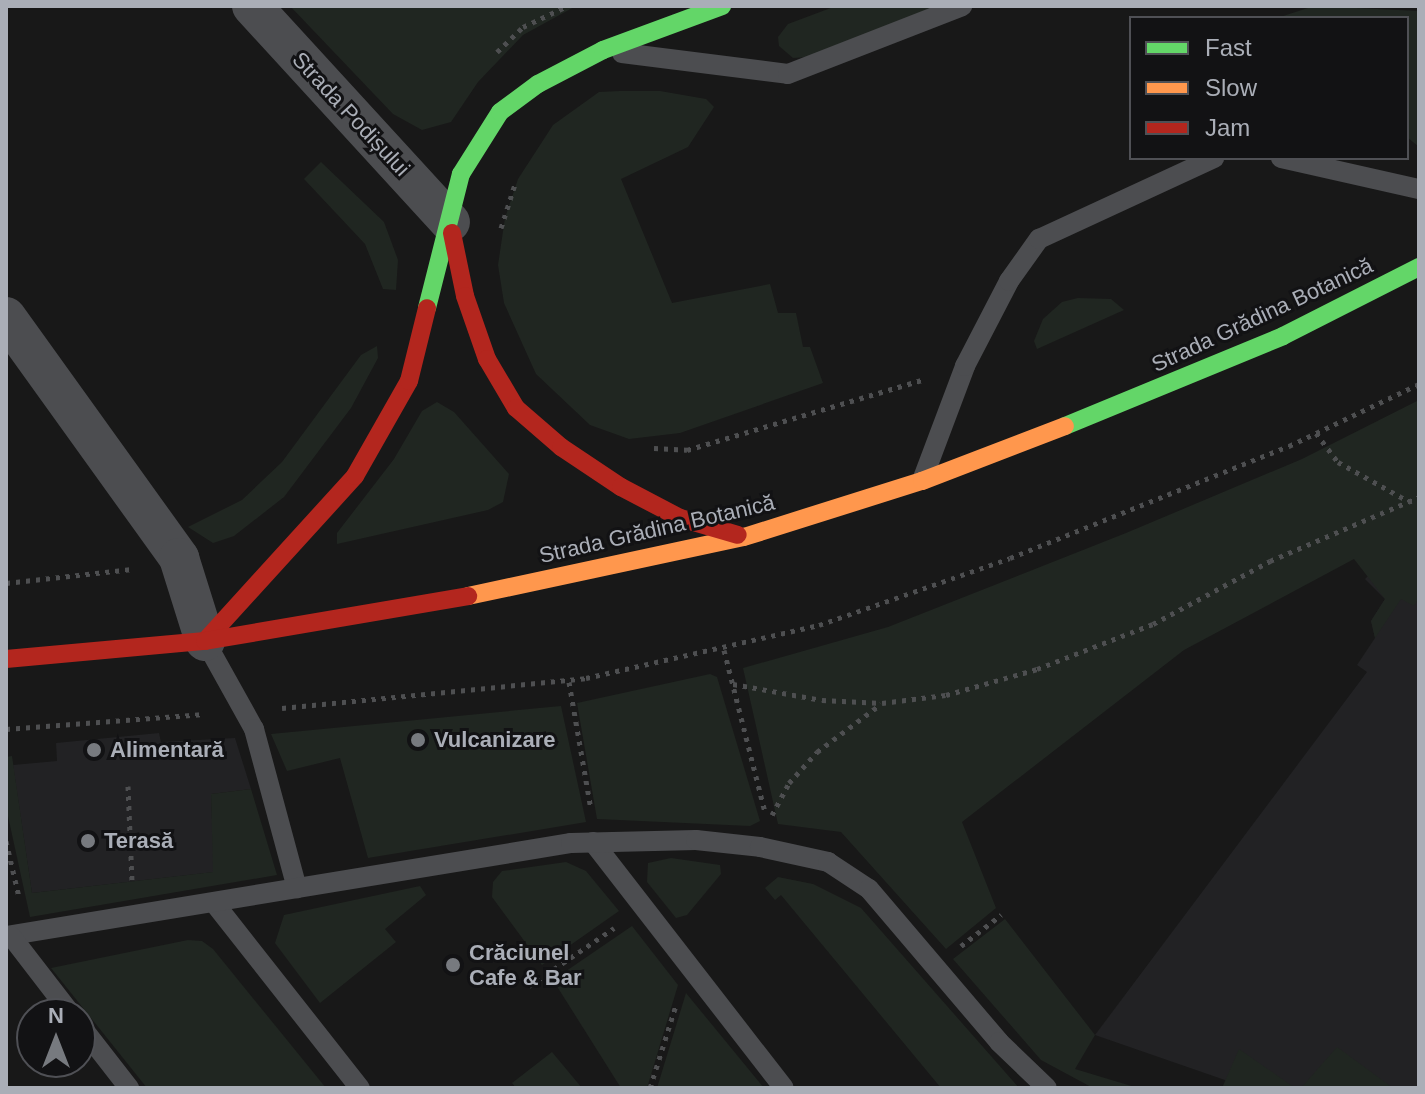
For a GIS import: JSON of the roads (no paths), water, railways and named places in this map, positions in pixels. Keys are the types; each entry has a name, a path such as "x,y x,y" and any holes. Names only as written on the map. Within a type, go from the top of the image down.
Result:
{"main road":[{"path":"205,641 355,476 409,381 461,174 500,112 538,84 603,50 722,6"},
{"path":"450,222 465,296 487,359 516,408 561,447 621,487 680,518 744,537"},
{"name":"Strada Grădina Botanică","path":"6,659 205,641 473,595 744,537 922,481 1113,408 1283,336 1419,267"}],"street":[{"name":"Strada Podișului","path":"252,6 450,222"},
{"path":"6,317 179,558 205,641"}],"lane":[{"path":"603,50 788,74 962,6"},
{"path":"922,481 965,366 1009,281 1039,239 1210,160"},
{"path":"1290,160 1419,189"},
{"path":"205,641 245,711 297,888"},
{"path":"59,998 14,935 593,842 696,840 828,862 869,889 999,1042 1047,1088"},
{"path":"593,842 784,1088"},
{"path":"215,904 360,1088"},
{"path":"96,1046 129,1088"}],"place":[{"name":"Vulcanizare","path":"418,740"},
{"name":"Alimentară","path":"94,750"},
{"name":"Terasă","path":"88,841"},
{"name":"Crăciunel Cafe & Bar","path":"453,965"}]}
